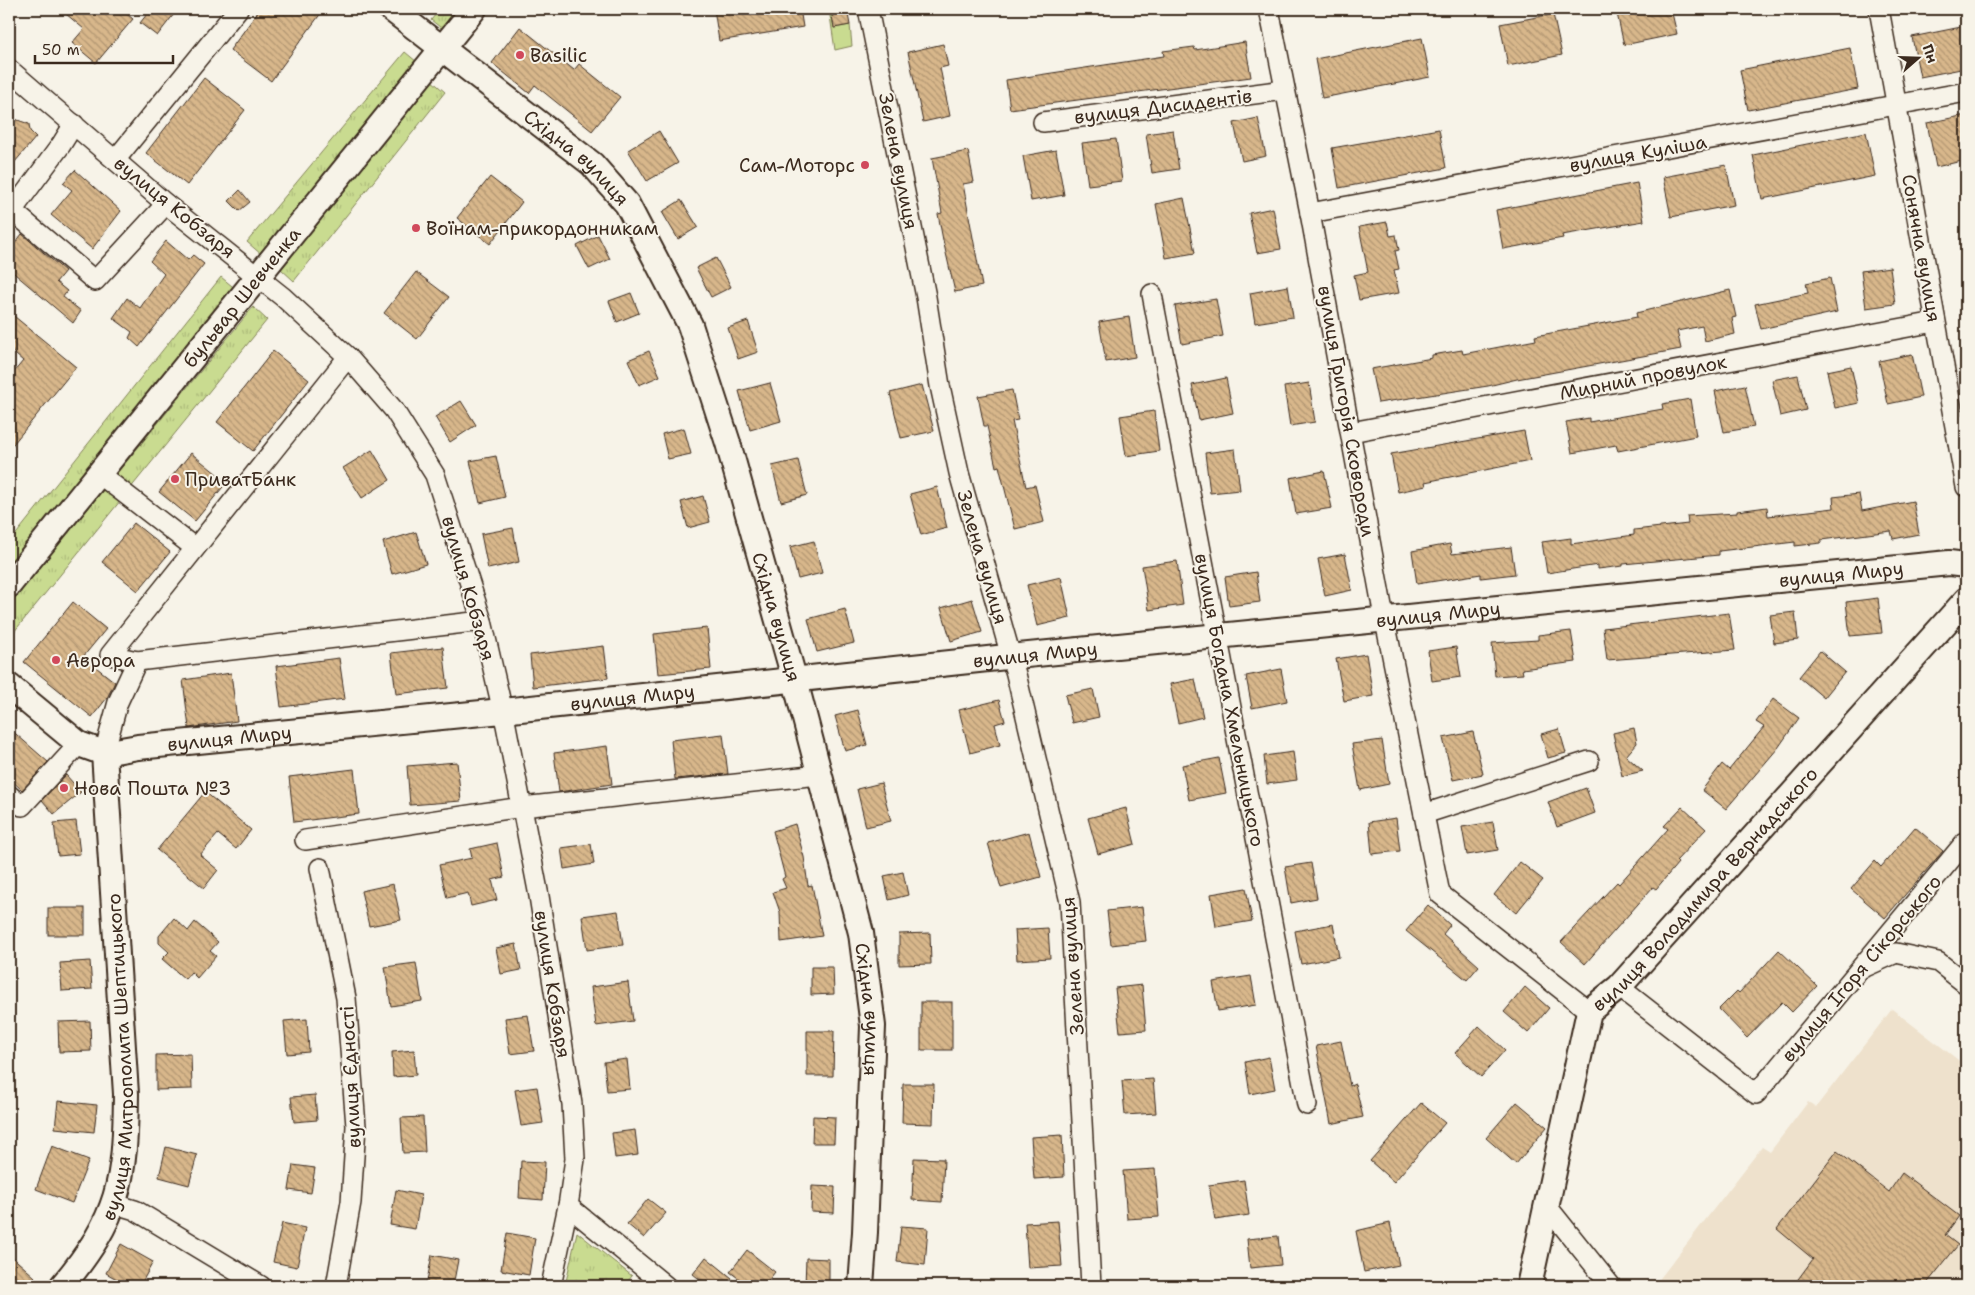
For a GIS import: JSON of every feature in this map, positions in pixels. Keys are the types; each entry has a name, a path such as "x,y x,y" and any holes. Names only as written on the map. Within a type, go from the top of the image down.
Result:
{"street":[{"path":"116,159 238,9"},
{"name":"Східна вулиця","path":"391,9 592,164 627,204 690,325 728,443 794,679 861,933 873,1026 865,1232 861,1286"},
{"name":"бульвар Шевченка","path":"9,585 474,9"},
{"name":"Зелена вулиця","path":"868,9 926,297 940,386 959,473 1010,657 1070,902 1091,1286"},
{"name":"вулиця Григорія Сковороди","path":"1269,9 1310,214 1385,618 1440,894 1589,1011"},
{"name":"Сонячна вулиця","path":"1879,9 1966,487"},
{"name":"вулиця Кобзаря","path":"9,69 116,159 166,204 283,296 348,356 394,410 435,475 482,622 502,711 539,896 572,1104 575,1159 568,1206 551,1286"},
{"name":"вулиця Дисидентів","path":"1043,122 1284,90"},
{"name":"вулиця Куліша","path":"1310,214 1966,92"},
{"path":"74,124 61,145 10,210 95,281 166,204"},
{"name":"вулиця Богдана Хмельницького","path":"1152,294 1307,1105"},
{"name":"Мирний провулок","path":"1351,432 1935,322"},
{"path":"348,356 110,655 137,661 482,622"},
{"path":"98,473 195,548"},
{"name":"вулиця Миру","path":"104,753 1385,618 1939,564 1966,565"},
{"name":"вулиця Володимира Вернадського","path":"1529,1286 1589,1011 1619,987 1966,600"},
{"path":"9,686 79,744 104,753 118,702 137,661"},
{"path":"9,795 22,806 79,744"},
{"name":"вулиця Митрополита Шептицького","path":"62,1286 84,1259 109,1219 115,1204 124,1161 126,1094 104,753"},
{"path":"1424,814 1589,761"},
{"path":"305,840 522,807 819,775"},
{"name":"вулиця Ігоря Сікорського","path":"1619,987 1756,1094 1966,841"},
{"name":"вулиця Єдності","path":"320,868 346,998 356,1126 351,1202 336,1286"},
{"path":"1859,970 1896,953 1938,962 1966,984"},
{"path":"115,1204 135,1210 261,1286"},
{"path":"1546,1205 1610,1286"},
{"path":"568,1206 644,1279 666,1286"}],"shaded area":[{"path":"1892,1009 1966,1066 1966,1286 1654,1286 1762,1147 1770,1152 1808,1102 1816,1107"}],"green space":[{"path":"440,9 462,9 445,31 431,20"},
{"path":"829,9 831,9 834,28 850,25 852,46 835,50"},
{"path":"405,52 423,67 262,255 247,242"},
{"path":"431,80 445,92 294,281 281,269"},
{"path":"221,277 238,291 9,575 9,543"},
{"path":"253,307 267,320 9,638 9,605"},
{"path":"577,1232 632,1276 624,1286 565,1286"}],"building":[{"path":"60,9 121,9 133,19 96,63 72,43 84,29"},
{"path":"151,9 178,9 157,36 140,23"},
{"path":"260,9 324,9 271,81 230,50"},
{"path":"714,9 800,9 803,27 719,41"},
{"path":"831,9 847,9 850,25 834,28"},
{"path":"1616,9 1671,9 1677,34 1624,45"},
{"path":"1553,14 1562,55 1508,66 1500,24"},
{"path":"1966,26 1966,68 1920,77 1912,37"},
{"path":"520,27 574,70 579,64 620,97 592,131 535,85 529,93 492,63"},
{"path":"1422,38 1430,77 1322,98 1315,59"},
{"path":"1245,42 1251,77 1010,109 1006,80 1164,56 1163,51 1194,47 1195,50"},
{"path":"943,44 948,66 940,68 950,116 923,122 908,52"},
{"path":"1850,48 1858,89 1748,110 1740,70"},
{"path":"204,78 245,110 187,185 146,153"},
{"path":"1966,115 1966,160 1936,167 1927,123"},
{"path":"9,117 29,124 30,131 36,137 9,169"},
{"path":"1258,118 1266,156 1242,161 1234,123"},
{"path":"1439,129 1446,168 1339,188 1332,148"},
{"path":"1173,130 1179,169 1152,173 1146,134"},
{"path":"659,131 678,163 647,181 628,150"},
{"path":"1866,132 1875,176 1762,199 1753,155"},
{"path":"1116,139 1122,181 1088,185 1082,143"},
{"path":"1056,150 1064,195 1031,201 1023,156"},
{"path":"968,151 974,182 963,184 982,286 955,292 938,214 942,213 932,158"},
{"path":"1726,165 1734,205 1671,217 1663,177"},
{"path":"75,170 121,211 92,249 51,215 72,190 63,183"},
{"path":"490,177 522,202 490,244 457,218"},
{"path":"1637,183 1644,221 1562,235 1563,238 1503,249 1496,210"},
{"path":"240,190 250,202 239,211 229,201"},
{"path":"1184,198 1195,253 1166,258 1156,204"},
{"path":"681,200 698,227 678,239 662,212"},
{"path":"1273,208 1281,249 1257,253 1249,213"},
{"path":"1387,222 1390,236 1396,235 1399,250 1395,251 1399,269 1394,270 1399,293 1359,300 1354,275 1368,272 1359,227"},
{"path":"22,234 65,271 56,282 67,291 63,297 81,311 73,323 9,269 9,251"},
{"path":"598,235 610,259 589,269 577,246"},
{"path":"166,241 188,260 193,255 204,264 139,347 129,338 132,332 113,318 127,298 140,308 164,274 150,261"},
{"path":"716,258 731,287 711,297 696,268"},
{"path":"1890,267 1895,304 1866,308 1861,271"},
{"path":"416,272 449,297 417,339 384,313"},
{"path":"1830,278 1837,312 1761,329 1755,304 1808,293 1806,283"},
{"path":"1288,286 1293,317 1255,323 1250,293"},
{"path":"1730,290 1736,317 1732,318 1735,334 1705,341 1702,326 1677,331 1681,349 1488,386 1378,403 1371,369 1432,358 1432,355 1462,350 1463,354 1536,340 1535,336 1637,317 1636,313"},
{"path":"631,293 639,313 617,322 609,301"},
{"path":"1216,299 1223,336 1182,344 1175,306"},
{"path":"9,312 76,367 9,449 9,378 23,361 9,349"},
{"path":"1129,317 1135,357 1106,362 1099,322"},
{"path":"748,321 758,352 738,359 728,328"},
{"path":"273,351 309,380 253,451 217,422"},
{"path":"649,351 660,376 639,385 628,360"},
{"path":"1912,354 1921,397 1888,404 1879,361"},
{"path":"1851,366 1859,403 1835,408 1827,371"},
{"path":"1798,375 1806,410 1780,416 1772,380"},
{"path":"1226,378 1233,413 1199,420 1192,385"},
{"path":"770,383 781,421 750,430 739,391"},
{"path":"1309,383 1315,422 1290,426 1284,387"},
{"path":"922,385 934,431 901,438 890,393"},
{"path":"1745,385 1754,427 1724,432 1715,391"},
{"path":"1012,390 1018,420 1012,421 1026,487 1035,485 1044,522 1015,529 999,466 996,467 987,426 984,426 978,396"},
{"path":"1690,399 1696,436 1618,451 1616,445 1572,453 1566,422 1589,418 1589,422 1663,409 1662,404"},
{"path":"461,401 476,425 450,442 435,417"},
{"path":"1154,411 1159,451 1126,456 1120,416"},
{"path":"684,428 691,454 668,459 662,434"},
{"path":"1524,431 1530,461 1425,482 1426,486 1398,492 1391,454"},
{"path":"1235,449 1240,490 1210,493 1205,453"},
{"path":"372,450 390,480 362,498 343,468"},
{"path":"191,453 227,482 195,521 159,492"},
{"path":"496,456 505,497 480,503 470,461"},
{"path":"798,460 807,495 781,502 772,466"},
{"path":"1324,471 1332,508 1296,514 1290,478"},
{"path":"937,487 947,528 921,535 910,494"},
{"path":"1859,494 1862,511 1913,501 1919,534 1893,539 1891,531 1821,540 1821,543 1795,546 1795,542 1719,551 1719,555 1623,564 1623,566 1598,569 1598,565 1547,573 1542,542 1571,538 1571,544 1634,535 1634,530 1688,524 1687,516 1737,513 1737,511 1767,507 1768,516 1834,508 1833,497"},
{"path":"703,496 710,522 688,528 681,502"},
{"path":"134,523 170,552 138,591 102,562"},
{"path":"513,528 519,562 488,569 481,534"},
{"path":"416,532 426,564 392,574 383,542"},
{"path":"814,541 822,573 798,579 790,547"},
{"path":"1450,544 1452,554 1511,547 1515,574 1481,578 1481,574 1417,584 1412,551"},
{"path":"1345,554 1352,590 1325,596 1318,559"},
{"path":"1177,561 1183,605 1149,610 1142,566"},
{"path":"1256,572 1260,602 1229,606 1225,577"},
{"path":"1061,577 1070,618 1037,626 1027,585"},
{"path":"1878,598 1882,633 1850,636 1846,602"},
{"path":"972,599 982,632 951,641 941,608"},
{"path":"73,602 106,629 83,657 115,682 107,698 92,717 24,662"},
{"path":"845,609 854,643 817,652 808,619"},
{"path":"1795,612 1798,640 1774,643 1770,615"},
{"path":"1729,613 1735,650 1607,660 1603,628"},
{"path":"707,628 711,669 658,674 654,634"},
{"path":"1571,631 1576,662 1522,669 1523,674 1495,676 1492,643 1538,640 1538,635"},
{"path":"604,646 608,678 533,687 530,655"},
{"path":"443,647 448,688 396,694 391,653"},
{"path":"1456,647 1461,677 1432,681 1428,651"},
{"path":"1820,651 1845,672 1824,698 1799,677"},
{"path":"1366,654 1373,696 1344,701 1336,659"},
{"path":"339,658 345,699 281,707 276,666"},
{"path":"1281,669 1287,701 1252,708 1246,676"},
{"path":"231,673 237,721 189,728 183,680"},
{"path":"1195,679 1203,717 1178,723 1170,684"},
{"path":"1093,689 1099,717 1072,723 1065,695"},
{"path":"1773,699 1799,718 1778,748 1726,809 1702,790 1722,764 1729,770 1764,727 1756,722"},
{"path":"999,700 1005,721 995,724 1000,745 970,753 959,710"},
{"path":"858,710 867,745 845,751 835,716"},
{"path":"9,728 48,762 22,790 9,778"},
{"path":"1634,728 1637,743 1626,756 1643,771 1622,776 1613,733"},
{"path":"1559,729 1566,753 1548,758 1541,734"},
{"path":"1473,732 1483,774 1453,780 1443,738"},
{"path":"723,734 728,774 675,779 671,740"},
{"path":"1382,740 1389,784 1360,790 1352,744"},
{"path":"607,746 612,784 559,792 554,753"},
{"path":"1293,752 1297,780 1267,784 1264,756"},
{"path":"1219,758 1226,793 1189,800 1182,765"},
{"path":"457,762 461,801 410,805 407,766"},
{"path":"354,769 359,814 294,822 289,777"},
{"name":"Нова Пошта №3","path":"66,775 81,792 54,814 42,800"},
{"path":"881,783 891,821 866,827 857,789"},
{"path":"1586,788 1595,813 1557,827 1548,802"},
{"path":"205,792 251,830 236,849 218,834 200,855 218,870 204,888 157,850"},
{"path":"1682,807 1706,829 1676,861 1678,863 1656,889 1653,887 1585,964 1561,942 1617,882 1619,884 1668,829 1664,826"},
{"path":"1126,808 1135,844 1098,854 1088,818"},
{"path":"1396,818 1400,851 1372,854 1369,822"},
{"path":"76,821 80,854 58,856 54,823"},
{"path":"1493,822 1498,850 1467,855 1462,827"},
{"path":"795,824 804,857 808,886 812,885 822,936 781,942 780,912 773,892 786,888 782,879 785,877 773,831"},
{"path":"1915,827 1943,851 1885,918 1851,889 1875,861 1881,867"},
{"path":"1029,832 1041,877 1001,888 988,843"},
{"path":"497,843 504,877 492,880 497,900 471,906 468,893 447,898 439,865 472,858 470,849"},
{"path":"591,844 594,864 564,869 561,848"},
{"path":"1520,862 1543,880 1516,913 1494,895"},
{"path":"1311,863 1317,898 1291,903 1285,867"},
{"path":"903,872 908,895 889,900 884,876"},
{"path":"393,884 401,920 369,926 361,891"},
{"path":"1246,888 1252,921 1216,927 1211,894"},
{"path":"1428,905 1450,925 1443,934 1479,966 1467,980 1406,931"},
{"path":"1142,907 1146,941 1111,945 1107,911"},
{"path":"48,908 85,908 85,935 48,935"},
{"path":"618,911 623,945 587,950 582,916"},
{"path":"174,918 188,931 195,922 218,942 210,951 216,956 197,978 191,972 185,979 162,959 169,952 159,943 159,936"},
{"path":"1333,924 1339,957 1301,964 1295,931"},
{"path":"1048,928 1050,958 1017,960 1015,930"},
{"path":"930,933 931,964 899,965 899,934"},
{"path":"516,944 521,970 501,974 496,948"},
{"path":"1779,950 1817,986 1792,1012 1782,1002 1747,1038 1719,1009 1737,991 1739,993"},
{"path":"90,961 92,989 62,991 60,963"},
{"path":"416,963 422,1001 391,1006 385,967"},
{"path":"811,967 833,967 834,994 811,995"},
{"path":"1251,976 1256,1005 1218,1011 1213,982"},
{"path":"628,982 633,1021 596,1026 591,987"},
{"path":"1142,985 1146,1030 1120,1032 1115,988"},
{"path":"1525,987 1549,1008 1528,1033 1504,1012"},
{"path":"921,1002 952,1002 952,1050 921,1050"},
{"path":"528,1015 534,1051 510,1054 505,1018"},
{"path":"307,1019 309,1052 287,1054 284,1021"},
{"path":"90,1021 91,1051 59,1052 58,1022"},
{"path":"1479,1026 1505,1050 1481,1077 1455,1053"},
{"path":"807,1031 834,1031 833,1076 807,1076"},
{"path":"1341,1041 1350,1086 1355,1084 1363,1117 1331,1124 1316,1046"},
{"path":"414,1050 416,1075 393,1077 392,1052"},
{"path":"191,1054 192,1089 156,1090 156,1055"},
{"path":"1269,1057 1275,1089 1250,1094 1245,1062"},
{"path":"627,1059 630,1089 607,1091 604,1062"},
{"path":"1153,1079 1156,1113 1125,1115 1122,1081"},
{"path":"903,1084 934,1084 933,1124 902,1123"},
{"path":"537,1087 543,1123 521,1126 515,1090"},
{"path":"315,1095 317,1120 294,1122 291,1097"},
{"path":"58,1101 97,1105 94,1132 55,1128"},
{"path":"1517,1102 1547,1127 1516,1164 1486,1138"},
{"path":"1421,1103 1445,1123 1394,1182 1370,1161"},
{"path":"813,1116 835,1117 834,1143 812,1143"},
{"path":"423,1117 425,1152 403,1153 401,1118"},
{"path":"635,1130 638,1155 615,1158 612,1133"},
{"path":"1062,1135 1064,1177 1034,1179 1031,1137"},
{"path":"52,1146 89,1160 72,1203 36,1189"},
{"path":"166,1147 197,1155 189,1185 159,1177"},
{"path":"1837,1151 1889,1192 1902,1173 1959,1216 1945,1235 1958,1245 1925,1286 1793,1286 1813,1259 1777,1229"},
{"path":"914,1158 944,1159 942,1202 912,1200"},
{"path":"521,1161 545,1162 543,1200 519,1198"},
{"path":"293,1165 315,1168 311,1193 289,1190"},
{"path":"1155,1169 1159,1217 1127,1219 1123,1171"},
{"path":"1244,1180 1249,1215 1215,1220 1209,1185"},
{"path":"812,1186 835,1187 834,1213 811,1212"},
{"path":"396,1190 421,1195 415,1229 390,1225"},
{"path":"648,1199 666,1213 644,1238 627,1224"},
{"path":"1058,1221 1062,1266 1028,1268 1025,1223"},
{"path":"282,1223 305,1228 297,1267 273,1262"},
{"path":"1390,1223 1399,1265 1364,1272 1356,1231"},
{"path":"901,1226 928,1228 925,1265 897,1262"},
{"path":"507,1233 535,1238 529,1275 501,1270"},
{"path":"1278,1236 1281,1265 1250,1268 1247,1239"},
{"path":"121,1244 153,1262 140,1286 129,1286 106,1273"},
{"path":"747,1250 775,1272 764,1286 749,1286 730,1272"},
{"path":"9,1254 35,1277 27,1286 9,1286"},
{"path":"432,1255 458,1260 453,1286 426,1286"},
{"path":"706,1257 732,1278 726,1286 708,1286 693,1274"},
{"path":"806,1258 829,1259 829,1286 805,1286"}],"place":[{"name":"Basilic","path":"520,55"},
{"name":"Сам-Моторс","path":"865,165"},
{"name":"Воїнам-прикордонникам","path":"416,228"},
{"name":"ПриватБанк","path":"175,479"},
{"name":"Аврора","path":"56,660"},
{"name":"Нова Пошта №3","path":"64,788"}]}
